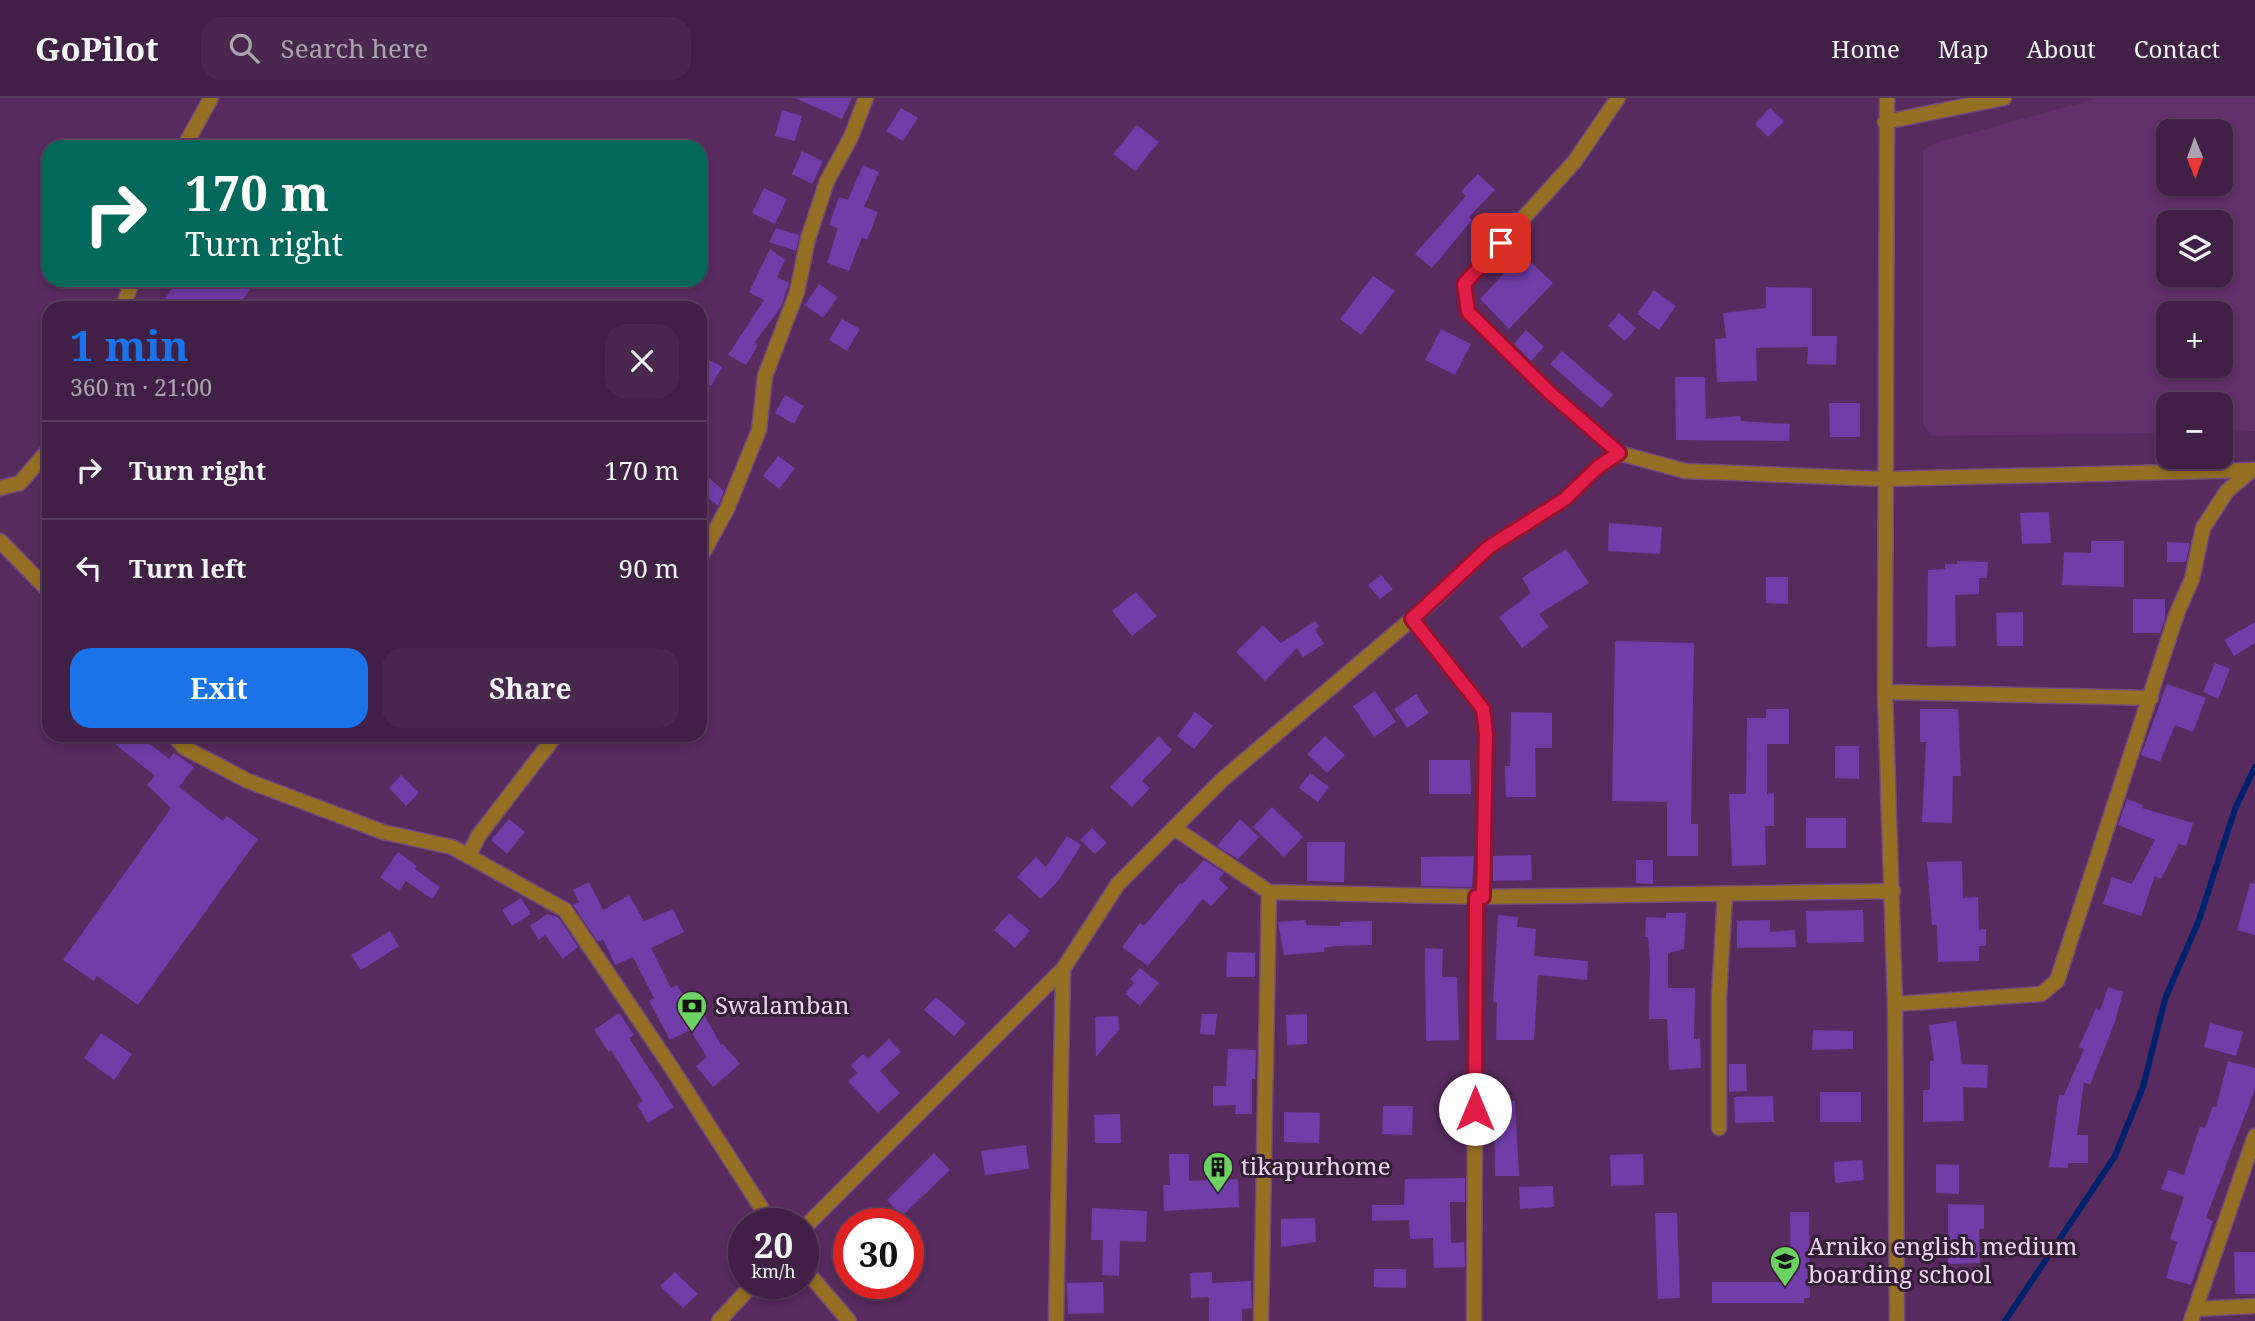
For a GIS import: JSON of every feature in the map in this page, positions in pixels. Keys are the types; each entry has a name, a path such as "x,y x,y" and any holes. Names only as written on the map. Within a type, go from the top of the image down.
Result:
{"street":[{"path":"188,140 211,98"},
{"path":"707,545 727,509 759,430 765,376 797,292 808,239 827,181 851,137 866,98"},
{"path":"1618,98 1575,161 1464,284 1468,312 1549,392 1619,453 1685,471 1884,479 2254,470"},
{"path":"1887,98 1885,692 1893,891 1898,1321"},
{"path":"1885,122 2004,98"},
{"path":"819,1213 1063,969 1118,884 1223,779 1412,619 1489,547 1565,499 1598,467 1619,453"},
{"path":"0,488 20,483 42,457"},
{"path":"1895,1004 2041,994 2057,981 2177,613 2192,579 2203,528 2227,491 2254,470"},
{"path":"0,541 42,584"},
{"path":"1412,619 1483,709 1486,734 1479,897 1474,1321"},
{"path":"1885,692 2151,698"},
{"path":"179,742 185,748 248,781 383,832 452,847 565,910 671,1067 761,1208"},
{"path":"468,856 479,835 551,742"},
{"path":"1174,828 1269,892 1479,897 1893,891"},
{"path":"1261,1321 1269,892"},
{"path":"1718,1128 1725,894"},
{"path":"1056,1321 1063,969"},
{"path":"2255,1136 2194,1315 2255,1306"},
{"path":"819,1286 849,1321"},
{"path":"719,1321 739,1299"}],"shaded area":[{"path":"2098,98 2255,98 2255,431 2233,432 2233,392 2156,392 2156,433 1930,436 1923,423 1923,150 1935,143"}],"building":[{"path":"795,98 852,98 842,119"},
{"path":"901,108 918,118 903,141 886,131"},
{"path":"1770,108 1784,121 1768,137 1755,124"},
{"path":"782,110 802,116 795,141 775,136"},
{"path":"1137,125 1159,142 1135,171 1113,154"},
{"path":"802,151 823,161 812,184 792,174"},
{"path":"863,165 879,172 864,207 878,212 867,240 862,237 849,271 827,263 838,228 829,225 839,197 848,200"},
{"path":"1478,174 1495,190 1469,217 1472,220 1432,268 1415,254 1466,196 1461,191"},
{"path":"764,188 787,199 775,224 752,213"},
{"path":"776,228 799,235 796,251 769,242"},
{"path":"770,249 785,260 777,277 789,283 781,307 754,343 758,345 746,365 728,355 764,300 749,292"},
{"path":"1522,254 1553,283 1509,329 1480,299"},
{"path":"1373,276 1395,291 1361,335 1340,319"},
{"path":"819,284 838,297 823,318 805,305"},
{"path":"173,287 251,287 242,301 164,300"},
{"path":"1766,287 1812,288 1812,336 1837,336 1836,365 1807,364 1808,347 1756,348 1757,381 1717,382 1715,339 1726,338 1723,313 1766,308"},
{"path":"1654,290 1676,306 1659,330 1637,314"},
{"path":"1619,313 1636,328 1625,341 1608,326"},
{"path":"842,319 860,329 847,351 829,340"},
{"path":"1441,329 1471,344 1455,375 1425,360"},
{"path":"1526,330 1544,347 1531,361 1514,344"},
{"path":"1562,351 1613,395 1601,408 1550,364"},
{"path":"707,359 722,367 711,386 707,383"},
{"path":"1675,377 1705,377 1706,419 1740,416 1741,421 1790,424 1789,441 1676,440"},
{"path":"785,395 804,406 794,424 775,413"},
{"path":"1829,403 1860,403 1860,437 1830,437"},
{"path":"778,456 795,468 779,489 763,476"},
{"path":"707,479 724,491 718,506 707,497"},
{"path":"2049,512 2051,543 2022,544 2020,513"},
{"path":"1609,523 1662,527 1660,554 1608,551"},
{"path":"2091,541 2124,541 2124,587 2062,585 2064,552 2091,553"},
{"path":"2167,542 2190,543 2186,562 2167,562"},
{"path":"1566,549 1589,583 1539,614 1549,627 1522,648 1499,617 1531,593 1522,578"},
{"path":"1957,561 1988,562 1987,578 1979,578 1979,594 1955,595 1956,646 1927,647 1928,570 1945,569 1945,564 1957,564"},
{"path":"1381,575 1393,589 1380,599 1368,585"},
{"path":"1766,577 1788,577 1788,604 1766,603"},
{"path":"1136,592 1157,616 1132,636 1112,611"},
{"path":"2133,599 2165,599 2165,619 2160,633 2133,633"},
{"path":"2023,612 2023,646 1997,646 1996,613"},
{"path":"1315,621 1319,626 1315,630 1324,644 1303,657 1297,648 1265,681 1236,652 1263,625 1281,643"},
{"path":"2255,622 2255,643 2234,656 2224,640"},
{"path":"1615,641 1694,643 1691,824 1698,824 1698,856 1667,856 1667,802 1612,801"},
{"path":"2215,663 2230,669 2218,699 2203,692"},
{"path":"2167,684 2206,698 2193,732 2175,725 2160,762 2141,755"},
{"path":"1375,691 1396,722 1374,737 1353,706"},
{"path":"1416,694 1429,713 1407,728 1394,709"},
{"path":"1766,709 1789,709 1789,744 1767,744 1767,794 1774,793 1774,826 1765,826 1766,865 1732,866 1729,794 1746,794 1747,718 1766,718"},
{"path":"1920,709 1958,709 1961,776 1953,776 1952,823 1922,822 1926,742 1920,742"},
{"path":"1195,712 1213,726 1194,749 1177,736"},
{"path":"1511,712 1552,713 1552,748 1535,748 1536,797 1506,797 1505,766 1510,766"},
{"path":"1159,736 1172,750 1142,781 1150,788 1132,807 1110,787"},
{"path":"1325,736 1345,755 1327,773 1307,754"},
{"path":"148,742 169,759 174,753 194,767 179,787 223,821 227,816 258,839 138,1005 97,976 94,981 63,960 171,808 147,785 155,776 115,744"},
{"path":"1835,746 1859,746 1859,779 1835,778"},
{"path":"1429,760 1470,760 1471,794 1429,794"},
{"path":"1310,773 1329,787 1318,802 1299,788"},
{"path":"401,775 419,793 406,806 389,788"},
{"path":"2127,799 2143,805 2142,808 2193,823 2186,846 2179,844 2161,879 2155,876 2141,916 2103,904 2112,877 2132,884 2155,840 2118,825"},
{"path":"1272,807 1303,837 1284,857 1253,827"},
{"path":"1806,818 1846,818 1846,848 1806,848"},
{"path":"509,819 525,832 507,854 491,840"},
{"path":"1240,819 1259,837 1238,859 1217,846"},
{"path":"1092,828 1107,843 1095,854 1080,840"},
{"path":"1067,836 1081,845 1059,880 1041,899 1017,877 1036,857 1046,867"},
{"path":"1307,842 1345,842 1344,882 1307,881"},
{"path":"398,852 417,866 415,869 440,887 432,899 406,881 399,891 380,877"},
{"path":"1531,855 1532,880 1493,881 1493,856"},
{"path":"1474,856 1472,887 1421,886 1421,857"},
{"path":"1204,860 1224,873 1219,879 1228,888 1211,906 1203,899 1148,966 1122,947 1140,923 1144,926 1180,883 1182,884"},
{"path":"1636,860 1653,860 1653,884 1636,883"},
{"path":"1962,861 1963,898 1978,897 1979,930 1986,929 1986,946 1979,946 1979,961 1938,962 1937,925 1932,925 1927,862"},
{"path":"589,882 603,910 629,895 644,921 673,909 684,932 651,948 671,988 677,985 697,1019 704,1015 721,1045 723,1044 740,1064 713,1087 696,1066 707,1057 690,1030 670,1040 649,1001 654,998 633,957 615,965 603,939 598,942 573,905 579,902 573,890"},
{"path":"2250,883 2255,884 2255,935 2237,930"},
{"path":"521,898 531,914 512,926 502,910"},
{"path":"1863,910 1864,942 1807,943 1806,911"},
{"path":"1009,913 1030,931 1015,948 994,930"},
{"path":"1666,913 1686,913 1684,949 1668,953 1668,988 1695,988 1694,1039 1700,1038 1701,1068 1669,1070 1667,1019 1649,1019 1650,962 1648,937 1645,937 1646,917 1666,918"},
{"path":"547,914 558,917 578,947 563,959 545,935 539,940 530,926"},
{"path":"1498,915 1518,917 1517,927 1536,929 1534,956 1588,961 1587,980 1538,975 1534,1040 1496,1040 1497,1003 1493,1002"},
{"path":"1306,920 1306,925 1340,926 1340,922 1372,921 1372,945 1336,946 1324,948 1324,952 1284,955 1278,922"},
{"path":"1770,920 1770,932 1795,930 1796,947 1737,948 1737,921"},
{"path":"390,931 399,946 361,970 351,955"},
{"path":"1425,948 1443,949 1442,977 1457,977 1459,1040 1426,1041"},
{"path":"1227,952 1255,953 1255,977 1226,977"},
{"path":"1140,968 1159,983 1140,1006 1125,994 1134,983 1130,979"},
{"path":"2108,987 2123,992 2115,1022 2090,1085 2084,1082 2077,1135 2088,1135 2088,1163 2068,1163 2068,1168 2049,1167 2059,1095 2064,1095 2084,1049 2079,1047 2096,1008 2100,1011"},
{"path":"936,997 966,1023 954,1036 924,1010"},
{"path":"619,1013 634,1035 629,1038 674,1107 648,1123 637,1105 643,1101 611,1050 609,1052 594,1030"},
{"path":"1202,1014 1217,1014 1215,1035 1200,1034"},
{"path":"1307,1014 1307,1044 1287,1045 1286,1015"},
{"path":"1118,1016 1119,1030 1096,1057 1095,1017"},
{"path":"1956,1021 1962,1064 1988,1065 1987,1088 1963,1087 1964,1121 1923,1122 1923,1090 1930,1090 1930,1061 1934,1061 1929,1025"},
{"path":"2210,1023 2243,1032 2236,1056 2204,1047"},
{"path":"1813,1030 1853,1031 1853,1049 1812,1050"},
{"path":"101,1033 132,1054 114,1080 84,1058"},
{"path":"889,1039 901,1052 880,1071 900,1093 878,1113 848,1081 857,1073 851,1065 863,1054 868,1059"},
{"path":"1228,1049 1256,1050 1255,1079 1252,1079 1252,1114 1235,1114 1236,1105 1213,1106 1213,1086 1226,1086"},
{"path":"2228,1061 2255,1068 2255,1089 2206,1218 2213,1221 2191,1285 2166,1278 2177,1242 2170,1239 2184,1197 2161,1189 2168,1170 2184,1175 2200,1126 2205,1128 2213,1106 2216,1107"},
{"path":"1729,1064 1746,1064 1747,1091 1729,1092"},
{"path":"1442,1092 1465,1092 1465,1112 1442,1113"},
{"path":"1820,1092 1861,1092 1861,1122 1820,1122"},
{"path":"1773,1096 1774,1122 1735,1123 1734,1097"},
{"path":"1494,1101 1515,1101 1519,1176 1495,1176"},
{"path":"1383,1106 1413,1106 1412,1135 1382,1134"},
{"path":"1284,1112 1320,1113 1319,1143 1284,1142"},
{"path":"1120,1114 1121,1143 1095,1143 1094,1115"},
{"path":"1026,1145 1029,1169 985,1175 981,1151"},
{"path":"934,1153 950,1170 910,1208 894,1208 887,1200"},
{"path":"1169,1154 1189,1154 1189,1181 1238,1179 1239,1207 1164,1211 1163,1185 1170,1185"},
{"path":"1643,1154 1644,1185 1611,1186 1610,1155"},
{"path":"1862,1160 1864,1180 1835,1183 1834,1162"},
{"path":"1936,1164 1959,1165 1959,1194 1936,1193"},
{"path":"1465,1178 1465,1202 1450,1202 1451,1243 1464,1242 1465,1267 1434,1268 1433,1238 1410,1239 1409,1220 1372,1221 1372,1205 1404,1205 1405,1179"},
{"path":"1553,1186 1554,1207 1520,1209 1519,1187"},
{"path":"1948,1204 1984,1205 1984,1229 1979,1229 1980,1263 1948,1264"},
{"path":"1092,1208 1147,1211 1146,1242 1120,1241 1119,1276 1102,1275 1103,1240 1091,1240"},
{"path":"1790,1212 1809,1212 1810,1298 1804,1298 1804,1303 1712,1303 1712,1282 1791,1282"},
{"path":"1655,1213 1677,1213 1680,1298 1658,1299"},
{"path":"1315,1218 1316,1242 1281,1247 1281,1219"},
{"path":"2234,1252 2255,1252 2255,1294 2235,1294"},
{"path":"1374,1269 1406,1269 1406,1288 1374,1287"},
{"path":"675,1272 698,1294 683,1308 660,1286"},
{"path":"1212,1272 1212,1283 1251,1281 1252,1308 1242,1309 1242,1321 1209,1321 1209,1297 1191,1298 1190,1273"},
{"path":"1103,1282 1104,1313 1068,1314 1067,1283"}],"waterway":[{"path":"2005,1321 2115,1156 2143,1087 2165,999 2199,920 2235,809 2255,767"}],"place":[{"name":"Swalamban","path":"692,1033"},
{"name":"tikapurhome","path":"1218,1194"},
{"name":"Arniko english medium boarding school","path":"1785,1288"}],"route":[{"path":"1475,1109 1476,897 1483,897 1486,734 1483,709 1412,619 1489,547 1565,499 1598,467 1619,453 1549,392 1468,312 1464,284 1501,243"}]}
